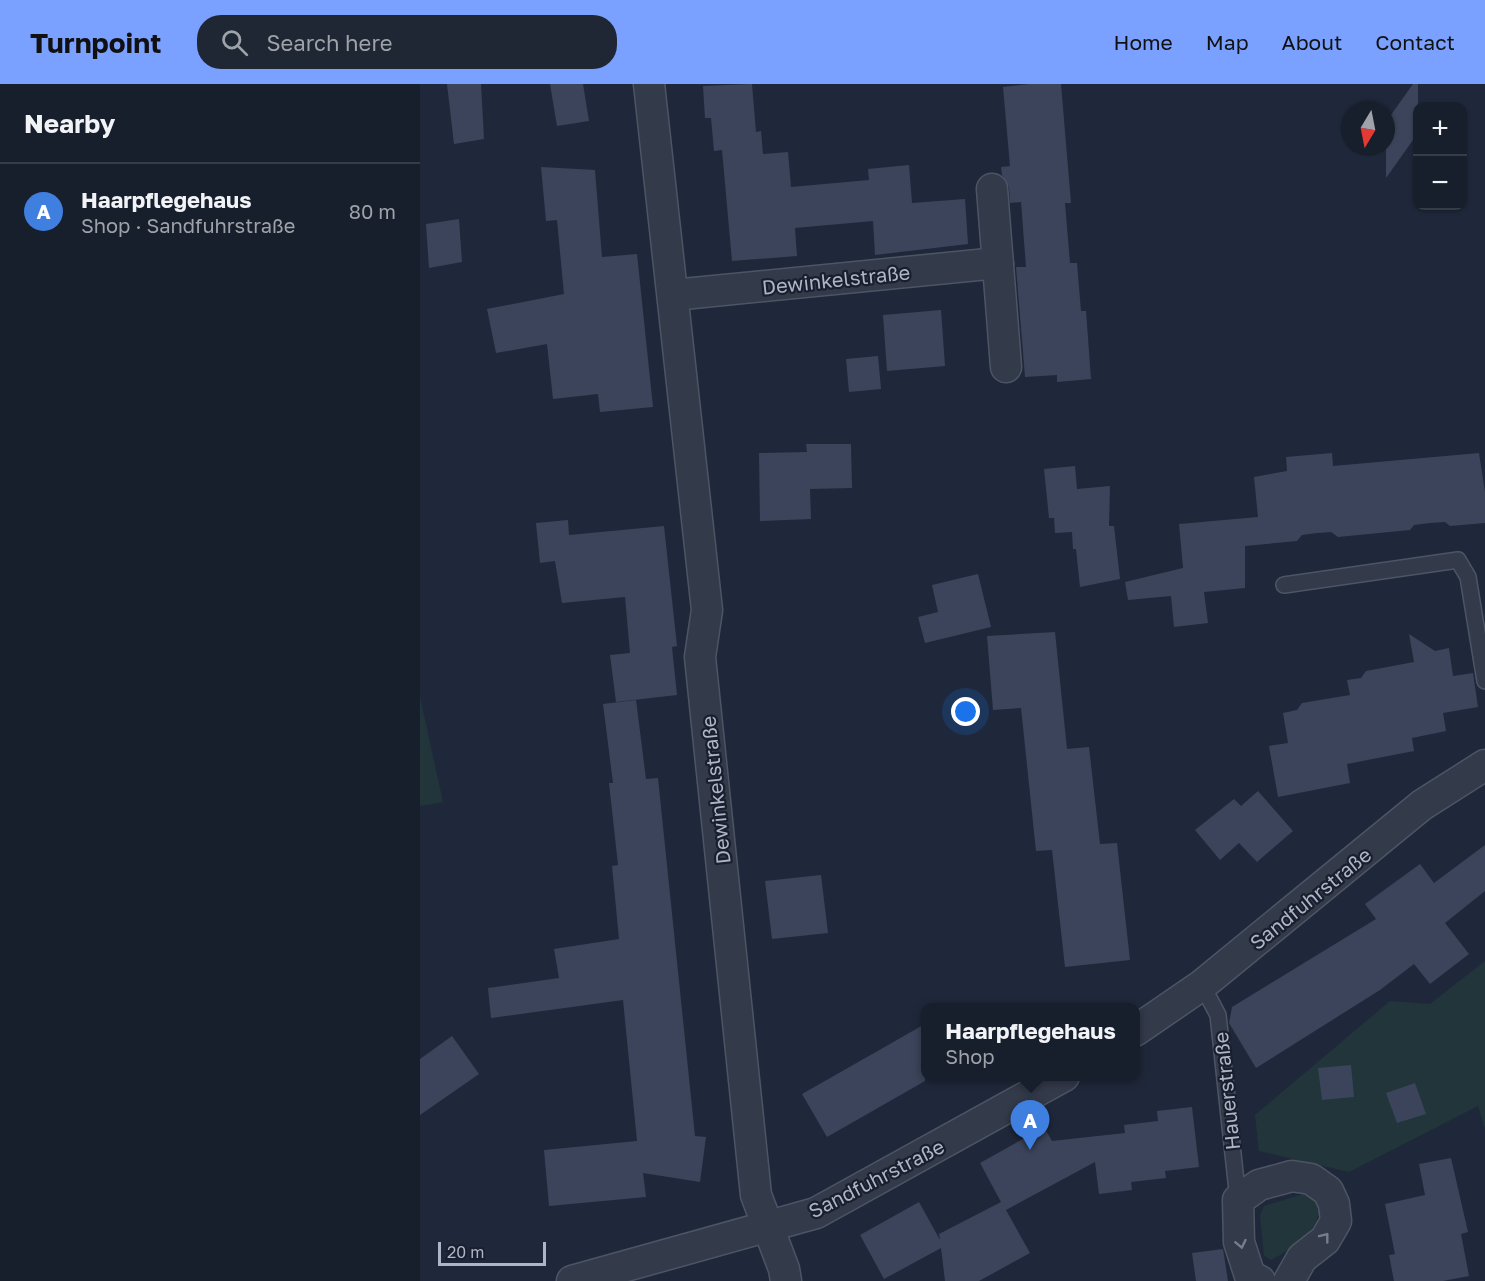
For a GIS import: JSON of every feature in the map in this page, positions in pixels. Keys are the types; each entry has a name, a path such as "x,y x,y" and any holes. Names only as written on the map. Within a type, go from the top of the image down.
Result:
{"street":[{"name":"Dewinkelstraße","path":"649,84 707,610 700,657 756,1195 784,1269 786,1281"},
{"path":"992,189 1006,367"},
{"name":"Dewinkelstraße","path":"673,295 998,263"},
{"name":"Sandfuhrstraße","path":"1140,1028 1202,985 1422,805 1485,765"},
{"name":"Sandfuhrstraße","path":"572,1281 816,1213 1057,1081"},
{"path":"1238,1200 1259,1185 1292,1176 1311,1179 1328,1191 1334,1204 1336,1221 1325,1240 1302,1258 1289,1281"},
{"name":"Hauerstraße","path":"1238,1200 1239,1242 1250,1275 1260,1281"}],"lane":[{"path":"1284,585 1458,560 1468,577 1485,681"},
{"name":"Hauerstraße","path":"1202,985 1218,1015 1238,1200"}],"shaded area":[{"path":"420,697 443,802 420,806"},
{"path":"1485,961 1485,1129 1478,1106 1349,1172 1259,1151 1255,1115 1390,1001 1430,1004"},
{"path":"1303,1194 1314,1197 1320,1203 1316,1222 1304,1238 1271,1260 1264,1256 1260,1216 1264,1206"}],"building":[{"path":"447,84 481,84 484,139 454,144"},
{"path":"550,84 583,84 589,121 557,126"},
{"path":"752,84 756,132 761,131 763,154 788,152 791,187 869,180 868,169 909,165 912,203 965,199 968,244 875,255 873,221 795,228 797,256 732,261 722,150 714,151 711,118 705,118 703,86"},
{"path":"1061,84 1071,203 1065,203 1070,263 1077,263 1081,311 1086,311 1091,379 1057,382 1057,375 1025,377 1016,267 1026,267 1021,202 1010,203 1009,187 1002,175 1001,167 1010,166 1003,87"},
{"path":"1413,84 1418,84 1418,102 1413,102 1413,140 1386,178 1386,156 1395,156 1395,109"},
{"path":"541,167 595,170 602,257 637,254 653,407 600,412 598,394 553,399 547,344 496,353 487,309 564,294 557,220 546,221"},
{"path":"459,219 462,262 429,268 426,224"},
{"path":"941,310 945,366 887,371 883,315"},
{"path":"878,356 881,389 849,392 846,359"},
{"path":"806,444 851,444 852,488 810,489 811,519 760,521 759,453 807,452"},
{"path":"1332,453 1333,466 1479,453 1485,492 1485,523 1450,526 1445,522 1430,523 1414,525 1410,530 1338,537 1331,532 1317,533 1302,535 1297,541 1245,546 1245,588 1204,592 1208,623 1174,627 1171,596 1128,600 1125,582 1183,568 1179,524 1258,517 1254,477 1287,471 1286,457"},
{"path":"1075,466 1077,489 1110,486 1109,526 1114,526 1120,579 1080,587 1072,532 1055,533 1054,518 1049,518 1044,469"},
{"path":"568,520 569,535 664,526 677,646 672,647 677,695 616,702 610,655 630,653 625,597 562,603 555,561 540,563 536,523"},
{"path":"978,574 991,627 925,643 918,617 938,612 932,585"},
{"path":"1055,632 1067,749 1089,747 1100,844 1117,843 1130,960 1065,967 1052,850 1036,851 1021,708 993,710 987,636"},
{"path":"1409,634 1435,651 1449,648 1453,676 1473,673 1478,707 1443,713 1446,731 1412,738 1414,751 1347,764 1350,783 1278,797 1269,746 1288,743 1283,713 1297,710 1302,703 1350,695 1347,680 1361,678 1366,671 1414,662"},
{"path":"636,700 646,779 658,778 695,1136 706,1137 700,1182 643,1173 646,1197 549,1206 544,1150 637,1141 623,1000 491,1018 488,988 559,978 554,949 619,939 612,866 618,865 609,783 613,783 603,704"},
{"path":"1258,791 1293,831 1257,862 1239,843 1220,860 1195,830 1234,799 1241,806"},
{"path":"1485,845 1485,891 1445,923 1469,954 1430,984 1414,964 1380,990 1256,1068 1229,1023 1232,1007 1376,919 1365,904 1420,864 1434,883"},
{"path":"821,875 828,933 772,939 765,881"},
{"path":"921,1026 921,1081 925,1081 827,1137 802,1094"},
{"path":"452,1036 479,1074 420,1115 420,1059"},
{"path":"1351,1065 1354,1097 1322,1100 1318,1068"},
{"path":"1415,1083 1426,1114 1397,1123 1386,1093"},
{"path":"1192,1107 1199,1167 1165,1171 1166,1178 1131,1182 1132,1190 1099,1194 1095,1162 1006,1210 1030,1253 979,1281 945,1281 941,1248 884,1279 860,1235 919,1202 940,1240 939,1234 1001,1202 980,1163 1044,1127 1052,1141 1125,1133 1124,1125 1158,1121 1157,1111"},
{"path":"1451,1158 1468,1232 1461,1234 1469,1276 1443,1281 1394,1281 1389,1255 1395,1254 1385,1204 1425,1195 1419,1164"},
{"path":"1223,1249 1228,1281 1196,1281 1192,1253"}],"place":[{"name":"Haarpflegehaus","path":"1030,1150"}]}
